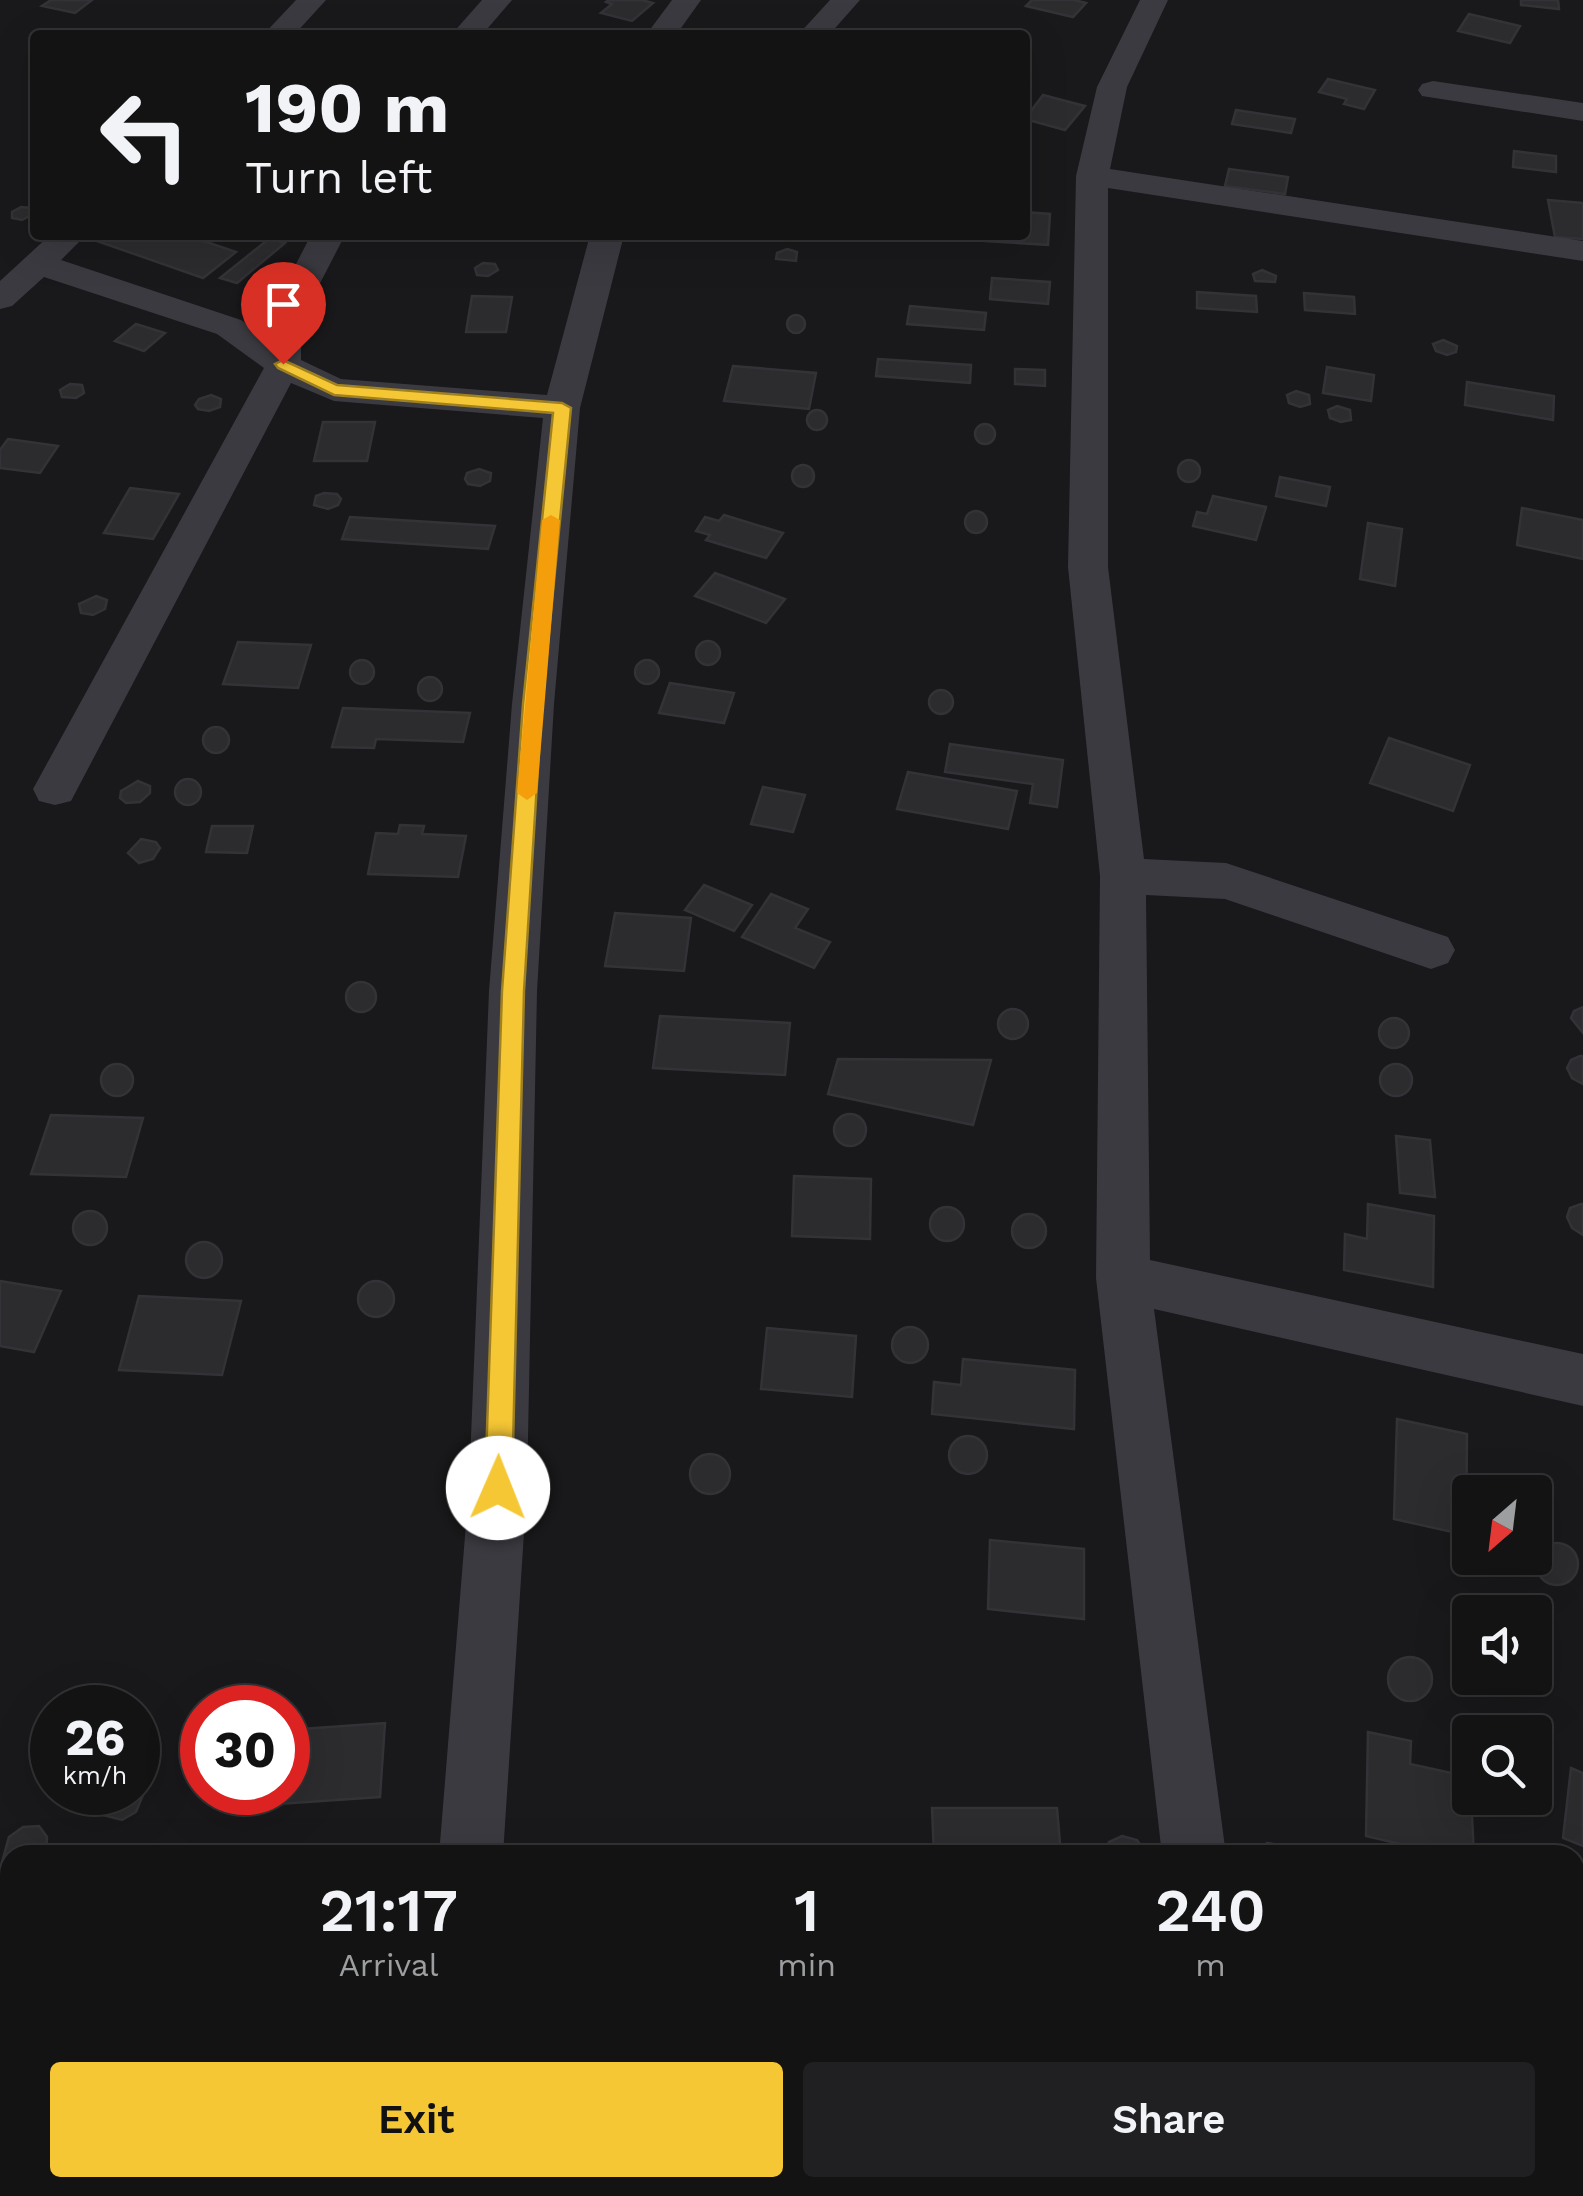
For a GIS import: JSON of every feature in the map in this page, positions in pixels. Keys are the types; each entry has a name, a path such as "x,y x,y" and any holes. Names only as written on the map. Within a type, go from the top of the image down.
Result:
{"street":[{"path":"283,30 312,0"},
{"path":"471,30 498,0"},
{"path":"665,30 687,0"},
{"path":"817,30 846,0"},
{"path":"1154,0 1112,87 1092,176 1088,567 1123,876 1123,1278 1193,1845"},
{"path":"1433,90 1583,112"},
{"path":"1092,176 1583,251"},
{"path":"0,299 64,240"},
{"path":"55,789 283,364 284,320 325,240"},
{"path":"472,1845 498,1488 513,991 533,704 562,408 605,240"},
{"path":"39,264 228,326 283,364 334,390 562,408"},
{"path":"1123,876 1226,882 1430,950"},
{"path":"1123,1278 1583,1380"}],"building":[{"path":"51,0 92,0 75,13 42,6"},
{"path":"608,0 653,3 632,21 601,13 612,4"},
{"path":"1032,0 1086,3 1073,17 1026,6"},
{"path":"1521,0 1558,0 1559,9 1521,5"},
{"path":"1469,14 1520,26 1510,43 1458,31"},
{"path":"1328,79 1375,90 1364,109 1344,104 1347,99 1319,92"},
{"path":"1043,95 1085,106 1065,130 1030,120 1030,112"},
{"path":"1236,110 1295,119 1291,133 1232,124"},
{"path":"1514,151 1556,156 1556,172 1513,167"},
{"path":"1229,169 1288,177 1285,194 1225,186"},
{"path":"1548,200 1583,203 1583,239 1555,237"},
{"path":"30,208 30,216 22,220 12,218 12,212"},
{"path":"1030,212 1050,214 1048,245 986,241 1030,240"},
{"path":"201,240 236,252 203,278 97,241"},
{"path":"268,240 285,243 237,283 220,278"},
{"path":"787,249 797,252 796,261 776,259 777,253"},
{"path":"483,263 495,264 498,270 488,276 477,275 475,268"},
{"path":"1262,270 1276,276 1275,282 1255,281 1253,274"},
{"path":"992,278 1050,282 1048,304 990,299"},
{"path":"1197,292 1256,296 1257,312 1197,308"},
{"path":"1304,293 1354,297 1355,314 1305,310"},
{"path":"472,296 512,297 506,332 466,332"},
{"path":"910,306 986,313 984,330 907,324"},
{"path":"796,315 803,317 803,331 796,333 789,331 787,324 789,317"},
{"path":"136,324 165,333 144,351 115,341"},
{"path":"1443,340 1457,346 1456,352 1447,355 1436,351 1433,344"},
{"path":"878,359 971,365 970,383 876,376"},
{"path":"733,366 816,373 809,409 724,401"},
{"path":"1327,367 1374,375 1371,401 1323,393"},
{"path":"1015,369 1045,370 1045,386 1015,384"},
{"path":"1467,382 1554,396 1553,420 1465,405"},
{"path":"70,384 82,385 84,393 76,398 62,397 60,390"},
{"path":"1296,391 1309,395 1310,404 1300,407 1289,403 1287,395"},
{"path":"211,395 221,399 220,407 198,409 195,405 199,399"},
{"path":"1337,406 1350,410 1351,420 1330,418 1328,410"},
{"path":"817,410 827,420 817,430 807,420"},
{"path":"323,422 375,422 367,461 314,461"},
{"path":"985,424 995,434 985,444 975,434"},
{"path":"8,439 58,446 40,473 0,468 0,450"},
{"path":"1189,460 1200,471 1189,482 1178,471"},
{"path":"803,465 814,476 803,487 792,476"},
{"path":"479,469 491,473 490,481 480,486 468,484 467,473"},
{"path":"1280,477 1330,487 1326,506 1276,496"},
{"path":"130,488 179,494 153,539 104,533"},
{"path":"337,494 341,499 338,505 328,509 314,505 316,496"},
{"path":"1213,496 1266,507 1256,540 1193,526 1197,512 1207,514"},
{"path":"1522,508 1583,520 1583,559 1517,545"},
{"path":"976,511 984,514 984,530 976,533 968,530 965,522 968,514"},
{"path":"724,515 783,533 766,558 706,540 710,535 696,531 705,517 719,521"},
{"path":"350,517 495,526 488,549 342,539"},
{"path":"1368,523 1402,529 1395,586 1360,579"},
{"path":"715,573 785,599 766,623 695,596"},
{"path":"96,596 107,600 105,609 93,615 81,613 79,604"},
{"path":"708,641 717,644 717,662 708,665 699,662 696,653 699,644"},
{"path":"238,642 311,645 298,688 223,684"},
{"path":"362,660 371,663 371,681 362,684 353,681 350,672 353,663"},
{"path":"647,660 656,663 656,681 647,684 638,681 635,672 638,663"},
{"path":"430,677 439,680 439,698 430,701 421,698 418,689 421,680"},
{"path":"670,683 734,693 724,723 659,713"},
{"path":"936,690 946,690 953,702 946,714 936,714 929,707 929,697"},
{"path":"343,708 470,713 463,742 376,739 374,748 332,747"},
{"path":"216,727 225,731 229,740 225,749 216,753 207,749 203,740 207,731"},
{"path":"1389,738 1470,765 1453,811 1370,783"},
{"path":"950,744 1063,760 1057,807 1030,803 1033,784 945,772"},
{"path":"908,772 1017,791 1008,829 897,809"},
{"path":"188,779 197,783 201,792 197,801 188,805 179,801 175,792 179,783"},
{"path":"138,781 150,786 150,793 140,802 126,803 120,798 121,791"},
{"path":"763,787 805,795 793,832 751,824"},
{"path":"400,825 424,826 422,834 466,836 458,877 368,874 376,833 398,834"},
{"path":"212,826 253,826 247,853 206,852"},
{"path":"141,839 156,842 160,848 153,859 139,863 128,853"},
{"path":"704,885 752,905 734,931 685,910"},
{"path":"771,894 808,909 795,928 830,942 814,968 742,937"},
{"path":"615,913 691,918 684,971 605,966"},
{"path":"361,982 372,986 376,997 372,1008 361,1012 350,1008 346,997 350,986"},
{"path":"1583,1007 1583,1033 1571,1018 1574,1011"},
{"path":"1013,1009 1024,1013 1028,1024 1024,1035 1013,1039 1002,1035 998,1024 1002,1013"},
{"path":"660,1016 790,1023 785,1075 653,1068"},
{"path":"1394,1018 1405,1022 1409,1033 1405,1044 1394,1048 1383,1044 1379,1033 1383,1022"},
{"path":"1580,1056 1583,1084 1572,1078 1567,1068 1571,1060"},
{"path":"838,1059 991,1060 973,1125 828,1094"},
{"path":"117,1064 128,1069 133,1080 128,1091 117,1096 106,1091 101,1080 106,1069"},
{"path":"1396,1064 1407,1069 1412,1080 1407,1091 1396,1096 1385,1091 1380,1080 1385,1069"},
{"path":"850,1114 862,1118 866,1130 862,1142 850,1146 838,1142 834,1130 838,1118"},
{"path":"51,1115 143,1118 126,1177 31,1174"},
{"path":"1396,1136 1430,1140 1435,1197 1400,1193"},
{"path":"794,1176 871,1179 870,1239 792,1236"},
{"path":"1368,1204 1434,1216 1433,1287 1344,1270 1345,1234 1367,1239"},
{"path":"1583,1204 1583,1235 1572,1228 1567,1217 1570,1208"},
{"path":"947,1207 959,1212 964,1224 959,1236 947,1241 935,1236 930,1224 935,1212"},
{"path":"90,1211 102,1216 107,1228 102,1240 90,1245 78,1240 73,1228 78,1216"},
{"path":"1029,1214 1041,1219 1046,1231 1041,1243 1029,1248 1017,1243 1012,1231 1017,1219"},
{"path":"204,1242 216,1248 222,1260 216,1272 204,1278 192,1272 186,1260 192,1248"},
{"path":"0,1281 61,1291 34,1352 0,1346"},
{"path":"376,1281 389,1286 394,1299 389,1312 376,1317 363,1312 358,1299 363,1286"},
{"path":"139,1296 241,1301 222,1375 119,1370"},
{"path":"910,1327 923,1332 928,1345 923,1358 910,1363 897,1358 892,1345 897,1332"},
{"path":"767,1328 856,1336 852,1397 761,1389"},
{"path":"963,1359 1075,1370 1074,1429 932,1414 934,1382 961,1385"},
{"path":"1397,1419 1467,1434 1467,1475 1452,1475 1452,1532 1394,1519"},
{"path":"968,1436 982,1441 987,1455 982,1469 968,1474 954,1469 949,1455 954,1441"},
{"path":"710,1454 724,1460 730,1474 724,1488 710,1494 696,1488 690,1474 696,1460"},
{"path":"990,1540 1084,1549 1084,1619 988,1609"},
{"path":"1552,1544 1565,1545 1578,1564 1572,1579 1557,1585 1542,1579 1540,1575 1552,1575"},
{"path":"1410,1657 1425,1664 1432,1679 1425,1694 1410,1701 1395,1694 1388,1679 1395,1664"},
{"path":"385,1723 380,1797 310,1802 310,1728"},
{"path":"1368,1732 1411,1741 1410,1764 1452,1773 1452,1815 1472,1815 1473,1845 1404,1845 1366,1836"},
{"path":"1571,1768 1583,1773 1583,1845 1563,1838"},
{"path":"932,1808 1057,1808 1060,1845 934,1845"},
{"path":"103,1815 131,1815 122,1820"},
{"path":"39,1826 47,1837 47,1845 7,1845 9,1837 23,1827"},
{"path":"1122,1836 1137,1840 1140,1845 1108,1845"}],"slow traffic":[{"path":"527,793 551,520"}],"route":[{"path":"283,364 334,390 562,408 533,704 513,991 498,1488"}]}
